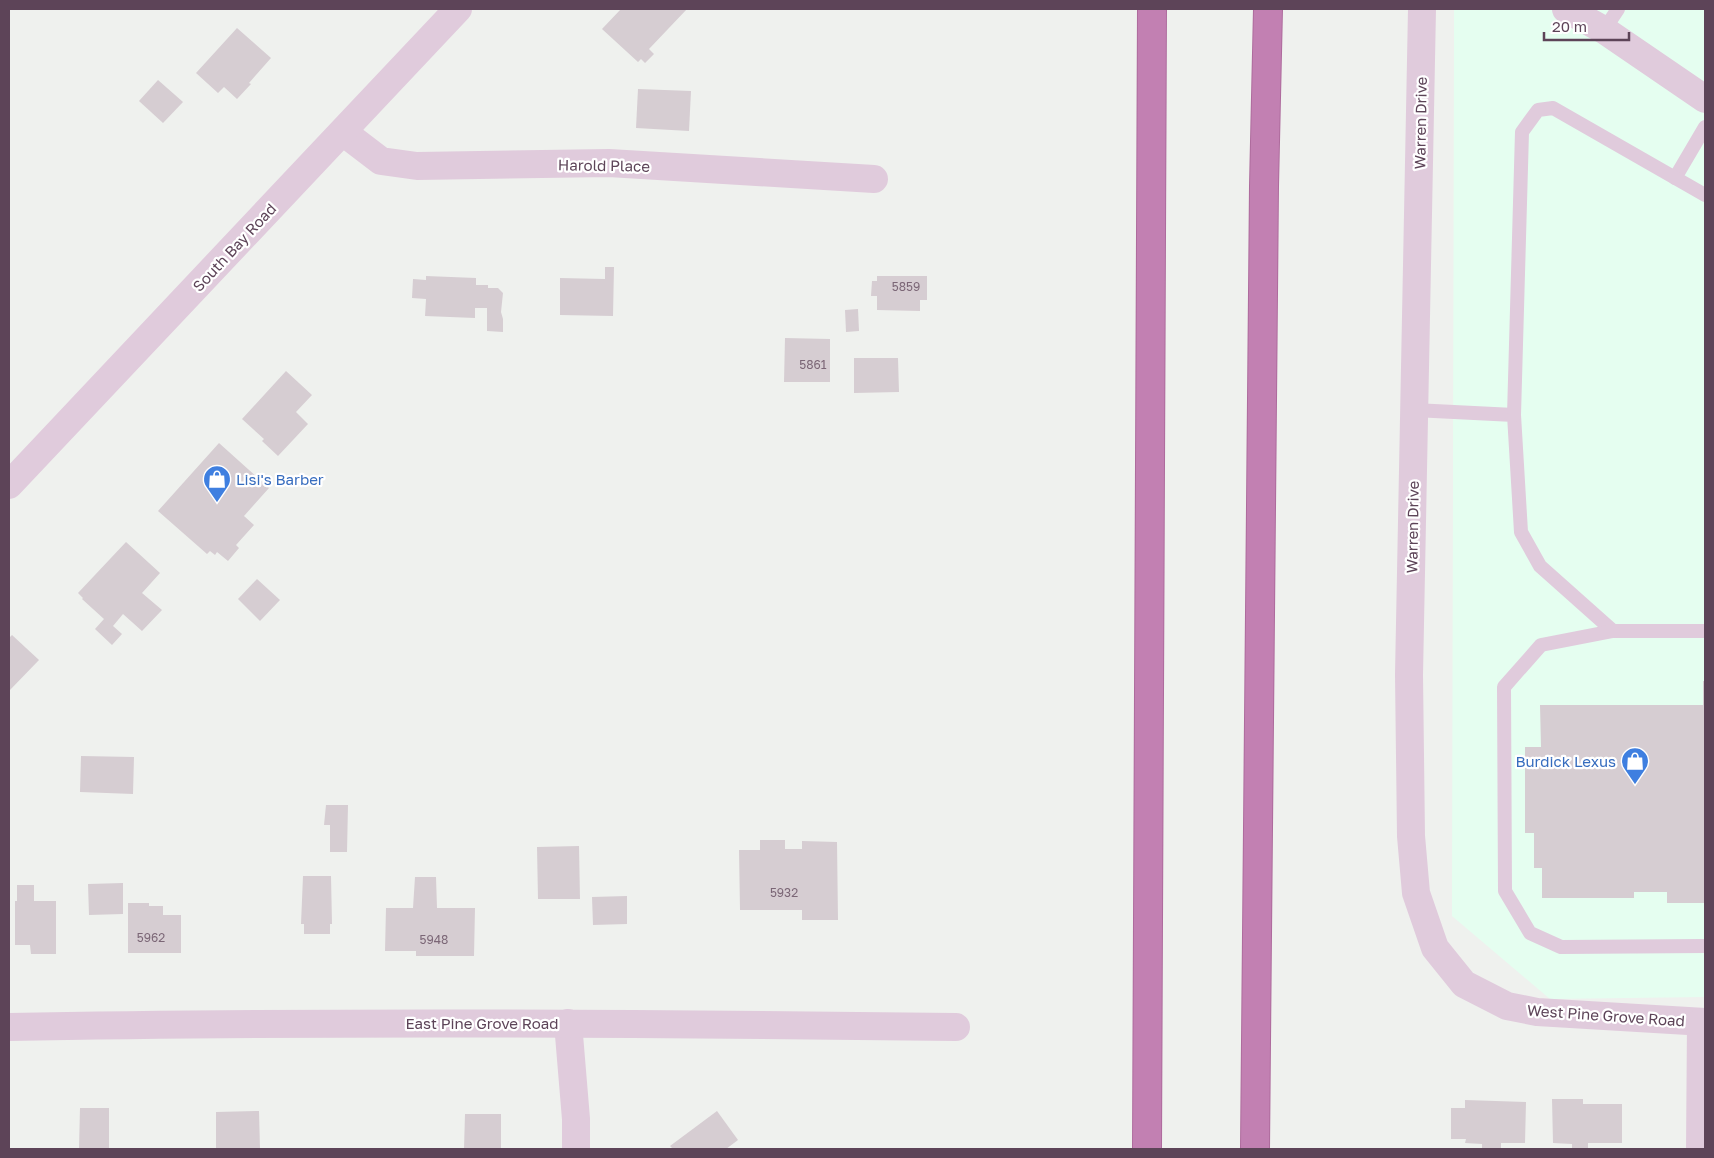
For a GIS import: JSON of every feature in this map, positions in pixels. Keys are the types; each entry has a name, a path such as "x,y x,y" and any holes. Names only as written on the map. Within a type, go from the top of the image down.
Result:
{"highway":[{"path":"1148,1149 1152,9"},
{"path":"1260,9 1264,186"},
{"path":"1255,1149 1264,186 1268,9"}],"street":[{"name":"South Bay Road","path":"9,485 458,9"},
{"name":"Warren Drive","path":"1422,9 1409,675 1411,836 1416,893 1435,948 1464,984 1507,1006"},
{"path":"1566,9 1611,19 1705,100"},
{"name":"Harold Place","path":"343,132 381,161 417,166 609,162 874,179"},
{"name":"West Pine Grove Road","path":"1507,1006 1537,1012 1703,1022"},
{"path":"1700,1149 1703,1022"},
{"path":"568,1023 576,1119 576,1149"},
{"name":"East Pine Grove Road","path":"9,1027 568,1023 956,1026"}],"lane":[{"path":"1613,631 1540,566 1521,532 1514,415 1522,132 1538,110 1553,108 1705,195"},
{"path":"1675,178 1705,127"},
{"path":"1414,410 1514,415"},
{"path":"1705,631 1613,631 1541,645 1504,687 1505,891 1530,933 1562,947 1705,946"}],"shaded area":[{"path":"1454,9 1705,9 1705,997 1550,999 1452,916"}],"building":[{"path":"621,9 687,9 649,49 654,54 645,63 641,59 638,62 602,29"},
{"path":"237,28 271,58 237,99 224,87 218,93 196,73"},
{"path":"158,80 183,102 163,123 139,101"},
{"path":"638,89 691,91 689,131 636,128"},
{"path":"605,267 614,267 613,316 560,315 560,278 605,279"},
{"path":"426,276 476,278 476,285 488,285 488,288 498,288 503,293 501,312 503,332 487,331 487,308 475,308 475,318 425,316 426,299 412,298 413,279 426,280"},
{"path":"877,276 927,276 927,300 920,300 920,311 877,310 877,296 871,296 872,281 877,281"},
{"path":"858,309 859,331 846,332 845,310"},
{"path":"785,338 830,339 830,382 784,382"},
{"path":"854,358 898,358 899,392 854,393"},
{"path":"286,371 312,395 296,412 308,424 278,456 262,441 264,439 242,419"},
{"path":"219,443 269,488 244,516 254,525 236,545 239,548 228,561 217,552 215,555 210,551 207,554 158,511"},
{"path":"126,542 160,573 142,593 162,610 142,631 123,614 113,626 122,634 112,645 95,629 104,619 78,593"},
{"path":"257,579 280,600 260,621 238,599"},
{"path":"12,635 39,660 9,691 9,638"},
{"path":"1703,681 1705,681 1705,903 1667,903 1667,892 1634,892 1634,898 1542,898 1542,868 1534,868 1534,833 1525,833 1525,747 1541,747 1540,705 1703,705"},
{"path":"81,756 134,757 133,794 80,792"},
{"path":"326,805 348,805 347,852 330,852 330,825 324,825"},
{"path":"760,840 785,840 785,849 802,849 802,841 837,842 838,920 802,920 802,910 740,910 739,850 760,850"},
{"path":"579,846 580,899 538,899 537,847"},
{"path":"303,876 331,876 332,924 330,924 330,934 304,934 304,924 301,924"},
{"path":"415,877 436,877 437,908 475,908 474,956 416,956 416,951 385,951 386,908 413,908"},
{"path":"123,883 123,914 89,915 88,884"},
{"path":"17,885 34,885 34,901 56,901 56,954 31,954 30,945 15,945"},
{"path":"627,896 627,924 593,925 592,897"},
{"path":"128,903 149,903 149,906 163,906 163,915 181,915 181,953 128,953"},
{"path":"1552,1099 1583,1099 1583,1104 1622,1104 1622,1143 1588,1143 1588,1149 1572,1149 1572,1144 1553,1143"},
{"path":"1465,1100 1526,1102 1525,1143 1501,1143 1501,1149 1482,1149 1482,1144 1465,1143 1466,1139 1451,1139 1451,1108 1465,1108"},
{"path":"80,1108 109,1108 109,1149 79,1149"},
{"path":"259,1111 260,1149 216,1149 216,1112"},
{"path":"717,1111 738,1140 726,1149 673,1149 670,1146"},
{"path":"465,1114 501,1114 501,1149 464,1149"}],"place":[{"name":"Lisi's Barber","path":"217,503"},
{"name":"Burdick Lexus","path":"1635,785"}]}
